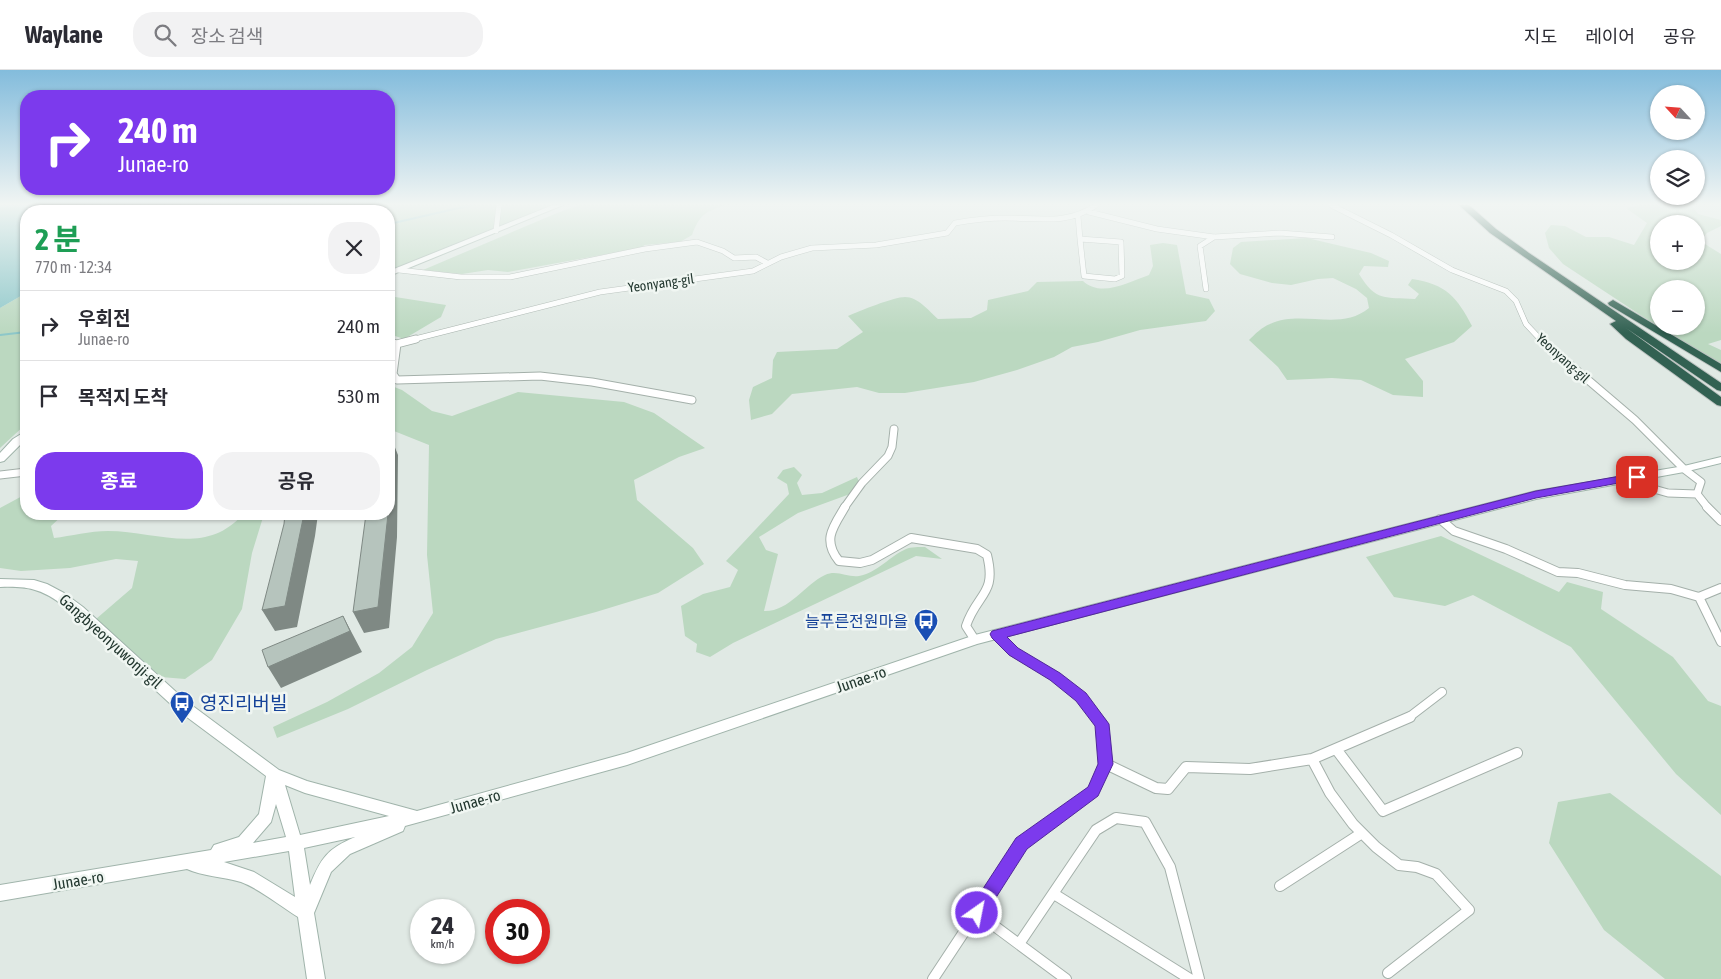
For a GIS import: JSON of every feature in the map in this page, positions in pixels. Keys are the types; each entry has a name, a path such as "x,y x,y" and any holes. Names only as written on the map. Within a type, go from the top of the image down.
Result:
{"highway":[{"path":"1518,247 1721,380"},
{"path":"1524,247 1561,276 1721,388"},
{"path":"1561,276 1616,304 1721,369"},
{"path":"1561,276 1630,337 1721,402"}],"main road":[{"path":"395,272 455,247"},
{"path":"0,460 20,439"},
{"name":"Junae-ro","path":"0,893 295,842 418,817 627,759 996,634 1536,494 1684,469 1721,460"},
{"name":"Gangbyeonyuwonji-gil","path":"0,584 36,584 48,588 61,596 79,610 181,704 274,774 305,787 418,817"},
{"path":"274,774 295,842 316,979"},
{"path":"184,862 244,842 266,817 274,774"},
{"path":"306,913 325,867 345,849 418,817"},
{"path":"184,862 222,869 248,877 306,913"}],"street":[{"path":"399,270 461,277 510,277 657,247"},
{"path":"713,247 734,258 756,257 767,263"},
{"name":"Yeonyang-gil","path":"397,344 600,292 753,271 767,263 806,249 820,247"},
{"path":"1081,247 1084,276 1115,279 1122,276 1121,247"},
{"path":"1200,247 1206,290"},
{"name":"Yeonyang-gil","path":"1413,247 1452,270 1506,291 1516,301 1526,324 1546,346 1635,420 1684,469 1701,482 1697,494"},
{"path":"395,364 397,344"},
{"path":"395,376 397,380 540,376 592,382 692,400"},
{"path":"894,430 890,452 882,466 867,478 851,497 831,532 829,542 831,552 839,561 862,564 875,560 910,538 977,549 987,555 992,581 989,589 968,618 966,626 975,640"},
{"path":"0,475 20,473"},
{"path":"1622,480 1652,491 1680,496 1697,494 1721,521"},
{"path":"1440,519 1454,531 1506,549 1558,572 1578,573 1625,585 1672,589 1698,597 1721,588"},
{"path":"1698,597 1721,642"},
{"path":"933,979 1022,844 1093,791 1106,764 1102,724 1081,697 1055,676 1014,652 996,634"},
{"path":"1106,764 1156,788 1168,789 1186,767 1250,768 1312,759 1407,719 1442,692"},
{"path":"1336,749 1383,810 1517,753"},
{"path":"1312,759 1330,793 1362,834 1376,848 1399,865 1417,867 1436,874 1469,910 1388,974"},
{"path":"1020,944 1096,830 1116,818 1145,822 1170,868 1199,979"},
{"path":"1280,886 1362,834"},
{"path":"1054,894 1190,979"},
{"path":"977,913 1066,979"}],"green space":[{"path":"395,247 447,247 395,269"},
{"path":"476,247 641,247 508,272 488,270 462,274 423,270"},
{"path":"1150,247 1177,247 1186,294 1209,299 1215,311 1206,321 1140,330 1072,347 1054,357 974,382 905,393 879,393 857,387 792,394 772,414 751,420 749,400 753,387 772,378 773,360 777,352 837,349 863,332 848,316 853,314 905,297 919,302 938,319 971,318 987,310 988,300 1028,291 1037,282 1083,281 1090,286 1098,288 1115,287 1149,275 1153,266"},
{"path":"1347,247 1371,253 1389,261 1388,267 1364,266 1359,274 1376,294 1389,298 1415,299 1419,294 1408,285 1412,279 1434,284 1449,293 1461,307 1472,326 1454,342 1405,359 1423,381 1423,397 1393,395 1361,380 1332,378 1287,380 1278,367 1249,340 1264,327 1282,320 1333,320 1346,319 1358,315 1369,308 1367,298 1356,289 1333,278 1291,285 1272,283 1240,274 1230,264 1233,248"},
{"path":"1549,247 1650,247 1650,270 1705,270 1705,247 1710,247 1721,254 1721,340 1708,344 1721,350 1721,363 1689,347 1671,335 1705,335 1705,280 1650,280 1650,321 1563,264"},
{"path":"20,296 20,430 0,448 0,308"},
{"path":"395,297 446,305 441,317 404,339 395,336"},
{"path":"395,387 402,390 432,411 452,416 518,392 624,402 654,413 705,448 679,457 634,480 637,500 693,548 704,564 658,593 496,639 348,709 277,738 273,727 327,702 379,673 412,647 433,613 427,555 429,445 395,431"},
{"path":"794,467 802,475 797,483 802,495 822,493 857,477 859,482 850,494 798,513 759,537 766,550 778,554 764,611 773,610 789,603 817,579 829,573 855,576 866,574 908,548 925,547 942,559 916,556 733,643 710,657 696,652 697,644 685,636 681,606 703,594 730,587 738,570 726,561 789,494 787,484 777,478 783,470"},
{"path":"20,497 20,520 58,520 51,526 54,538 108,531 180,539 197,538 213,535 229,527 237,520 262,520 252,553 242,609 212,660 185,679 161,677 96,619 132,588 138,561 116,559 70,568 21,571 0,568 0,508"},
{"path":"1441,536 1559,592 1567,582 1603,592 1601,609 1673,657 1708,701 1721,706 1721,815 1676,774 1571,647 1473,595 1445,606 1394,597 1366,557"},
{"path":"1610,793 1721,876 1721,979 1665,979 1604,930 1549,843 1558,802"}],"water":[{"path":"0,247 20,247 20,296 0,308"}],"building":[{"path":"284,520 303,520 285,606 262,610"},
{"path":"365,520 387,520 378,607 353,612"},
{"path":"343,616 350,631 268,667 262,650"}],"waterway":[{"path":"0,335 20,333"}],"place":[{"name":"늘푸른전원마을","path":"926,642"},
{"name":"영진리버빌","path":"182,724"}],"route":[{"path":"977,913 1022,844 1093,791 1106,764 1102,724 1081,697 1055,676 1014,652 996,634 1536,494 1637,477"}]}
